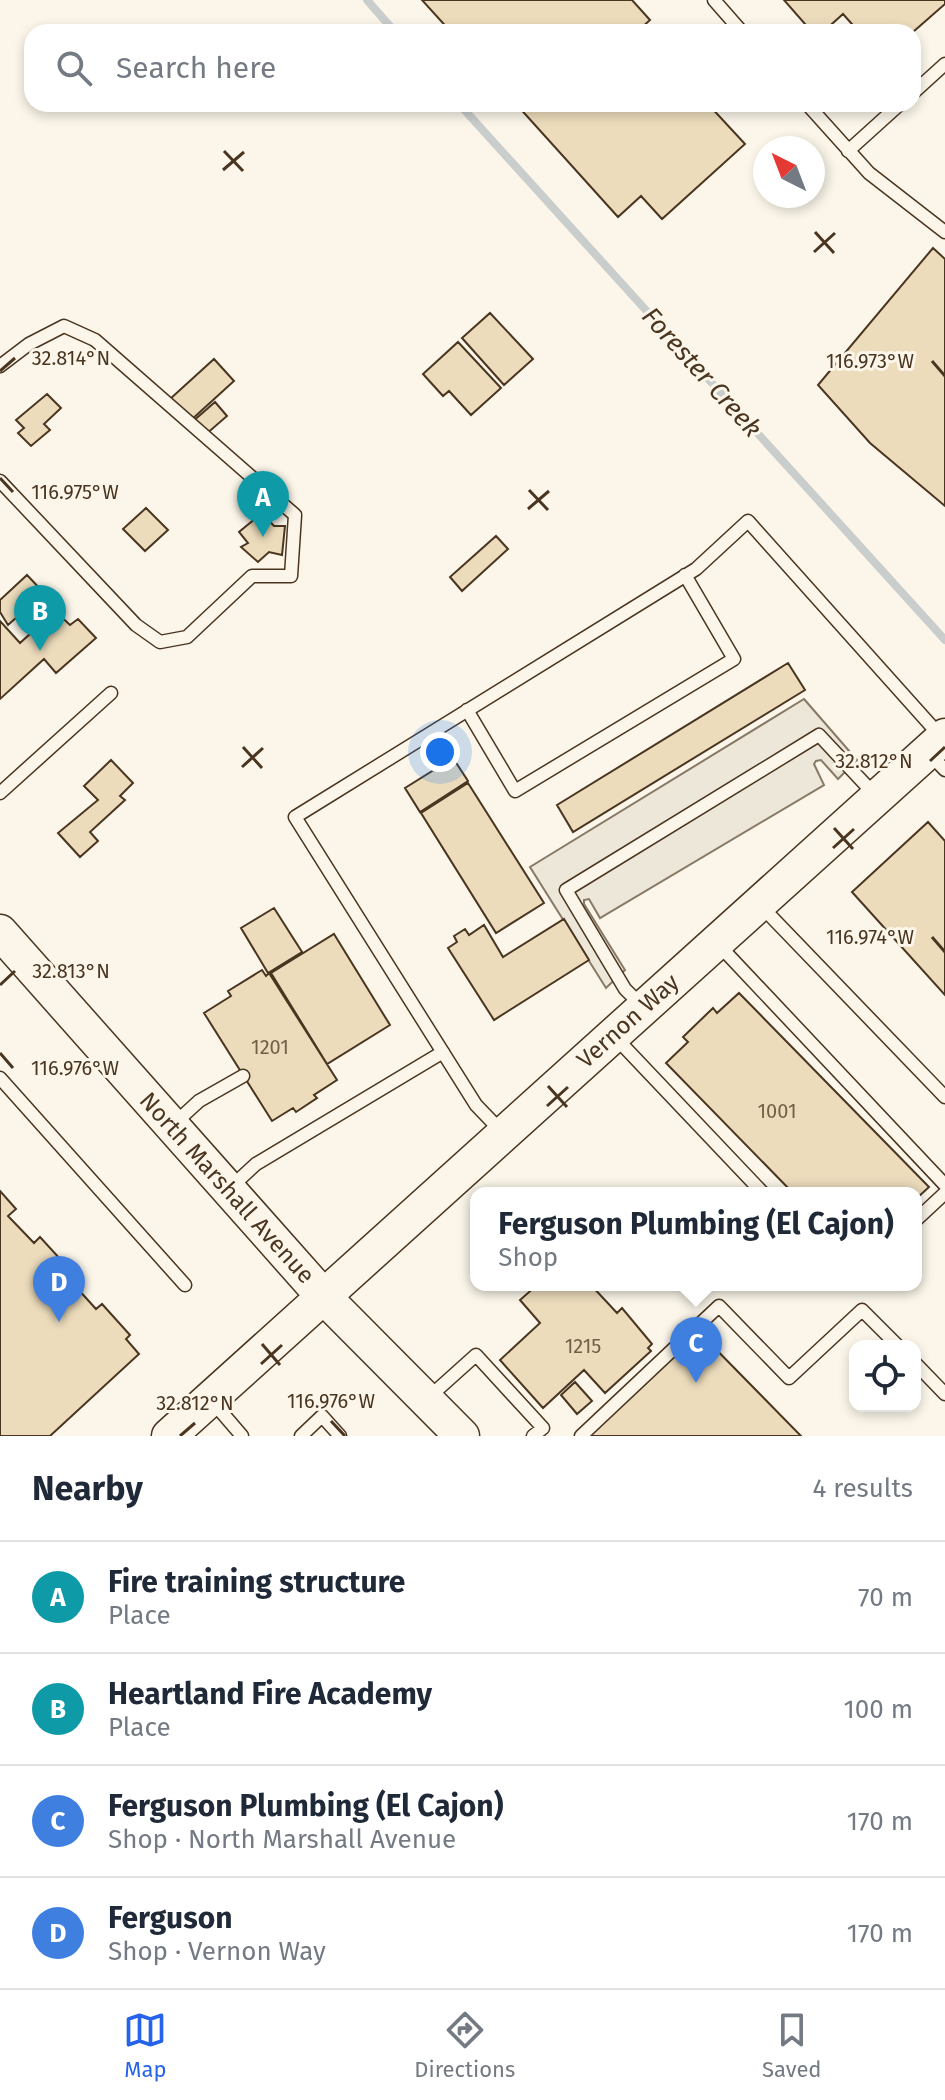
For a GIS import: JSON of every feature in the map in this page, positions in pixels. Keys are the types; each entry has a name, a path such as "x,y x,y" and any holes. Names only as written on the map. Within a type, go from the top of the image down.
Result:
{"street":[{"name":"Vernon Way","path":"169,1436 877,797 940,749"},
{"name":"North Marshall Avenue","path":"0,932 323,1296 426,1400 454,1434"}],"lane":[{"path":"714,0 735,24"},
{"path":"921,86 945,64"},
{"path":"814,112 869,173 945,232"},
{"path":"848,151 891,112"},
{"path":"0,366 29,344 64,326 95,340 295,515 291,576 252,576 187,637 160,642 136,625 0,481"},
{"path":"503,1133 476,1105 295,817 696,569 748,521 940,749"},
{"path":"467,710 515,791 734,659 685,575"},
{"path":"0,793 111,693"},
{"path":"644,1007 625,989 566,890 819,735 877,797"},
{"path":"758,904 945,1097"},
{"path":"716,942 945,1185"},
{"path":"612,1035 757,1187"},
{"path":"228,1189 256,1164 443,1052"},
{"path":"172,1126 199,1101 243,1076"},
{"path":"0,1078 185,1285"},
{"path":"922,1214 945,1193"},
{"path":"581,1436 719,1306 789,1378 862,1310 892,1340"},
{"path":"426,1400 476,1355 543,1428 533,1436"},
{"path":"921,1369 945,1394"},
{"path":"210,1399 242,1436"},
{"path":"301,1436 322,1416 340,1436"}],"shaded area":[{"path":"804,699 857,760 838,779 821,760 816,761 814,764 824,785 600,918 589,899 584,900 625,970 606,988 530,867"}],"building":[{"path":"422,0 632,0 650,20 646,24 444,24"},
{"path":"784,0 945,0 945,4 921,25 852,24 843,14 832,24 805,24"},
{"path":"523,112 715,112 745,144 662,219 641,196 618,217"},
{"path":"933,248 945,259 945,506 870,443 818,385"},
{"path":"490,313 533,359 504,385 462,338"},
{"path":"458,342 501,388 471,415 449,391 443,396 423,374"},
{"path":"214,359 234,381 190,421 170,399"},
{"path":"47,394 61,408 44,424 50,430 31,446 18,433 24,428 16,420"},
{"path":"215,402 227,416 204,436 191,423"},
{"path":"146,508 168,530 145,551 123,529"},
{"path":"262,513 274,526 285,526 282,555 269,552 258,562 241,547 248,543 239,532"},
{"path":"496,536 508,549 462,591 450,577"},
{"path":"27,575 44,593 8,625 0,612 0,600"},
{"path":"55,611 70,625 78,619 96,638 56,673 44,659 0,699 0,621 20,643"},
{"path":"788,663 805,690 573,832 557,805"},
{"path":"453,758 468,781 420,812 405,788"},
{"path":"111,760 133,783 120,796 125,800 90,832 98,841 80,857 58,833 98,800 84,786"},
{"path":"468,783 544,903 496,933 421,813"},
{"path":"928,822 945,841 945,995 852,892"},
{"path":"274,908 302,952 268,973 241,928"},
{"path":"564,919 589,960 494,1020 448,948 457,942 454,936 465,929 469,935 484,925 503,957"},
{"path":"334,934 390,1025 327,1064 271,973"},
{"path":"262,970 266,976 269,973 337,1080 296,1112 293,1108 272,1121 204,1013 231,996 228,991"},
{"path":"739,993 929,1187 922,1193 922,1187 787,1187 666,1063 688,1042 683,1037 713,1008 717,1013"},
{"path":"0,1191 16,1209 8,1216 34,1243 40,1237 72,1272 67,1277 96,1309 102,1304 130,1335 126,1339 139,1354 50,1436 0,1436"},
{"path":"530,1291 597,1291 617,1313 622,1308 652,1344 648,1348 651,1351 605,1393 584,1370 543,1408 500,1360 540,1323 520,1300"},
{"path":"698,1331 801,1436 588,1436"},
{"path":"575,1382 592,1401 577,1414 561,1395"}],"waterway":[{"name":"Forester Creek","path":"367,0 388,24"},
{"name":"Forester Creek","path":"466,112 945,640"}],"place":[{"name":"Fire training structure","path":"263,537"},
{"name":"Heartland Fire Academy","path":"40,651"},
{"name":"Ferguson","path":"59,1322"},
{"name":"Ferguson Plumbing (El Cajon)","path":"696,1383"}]}
